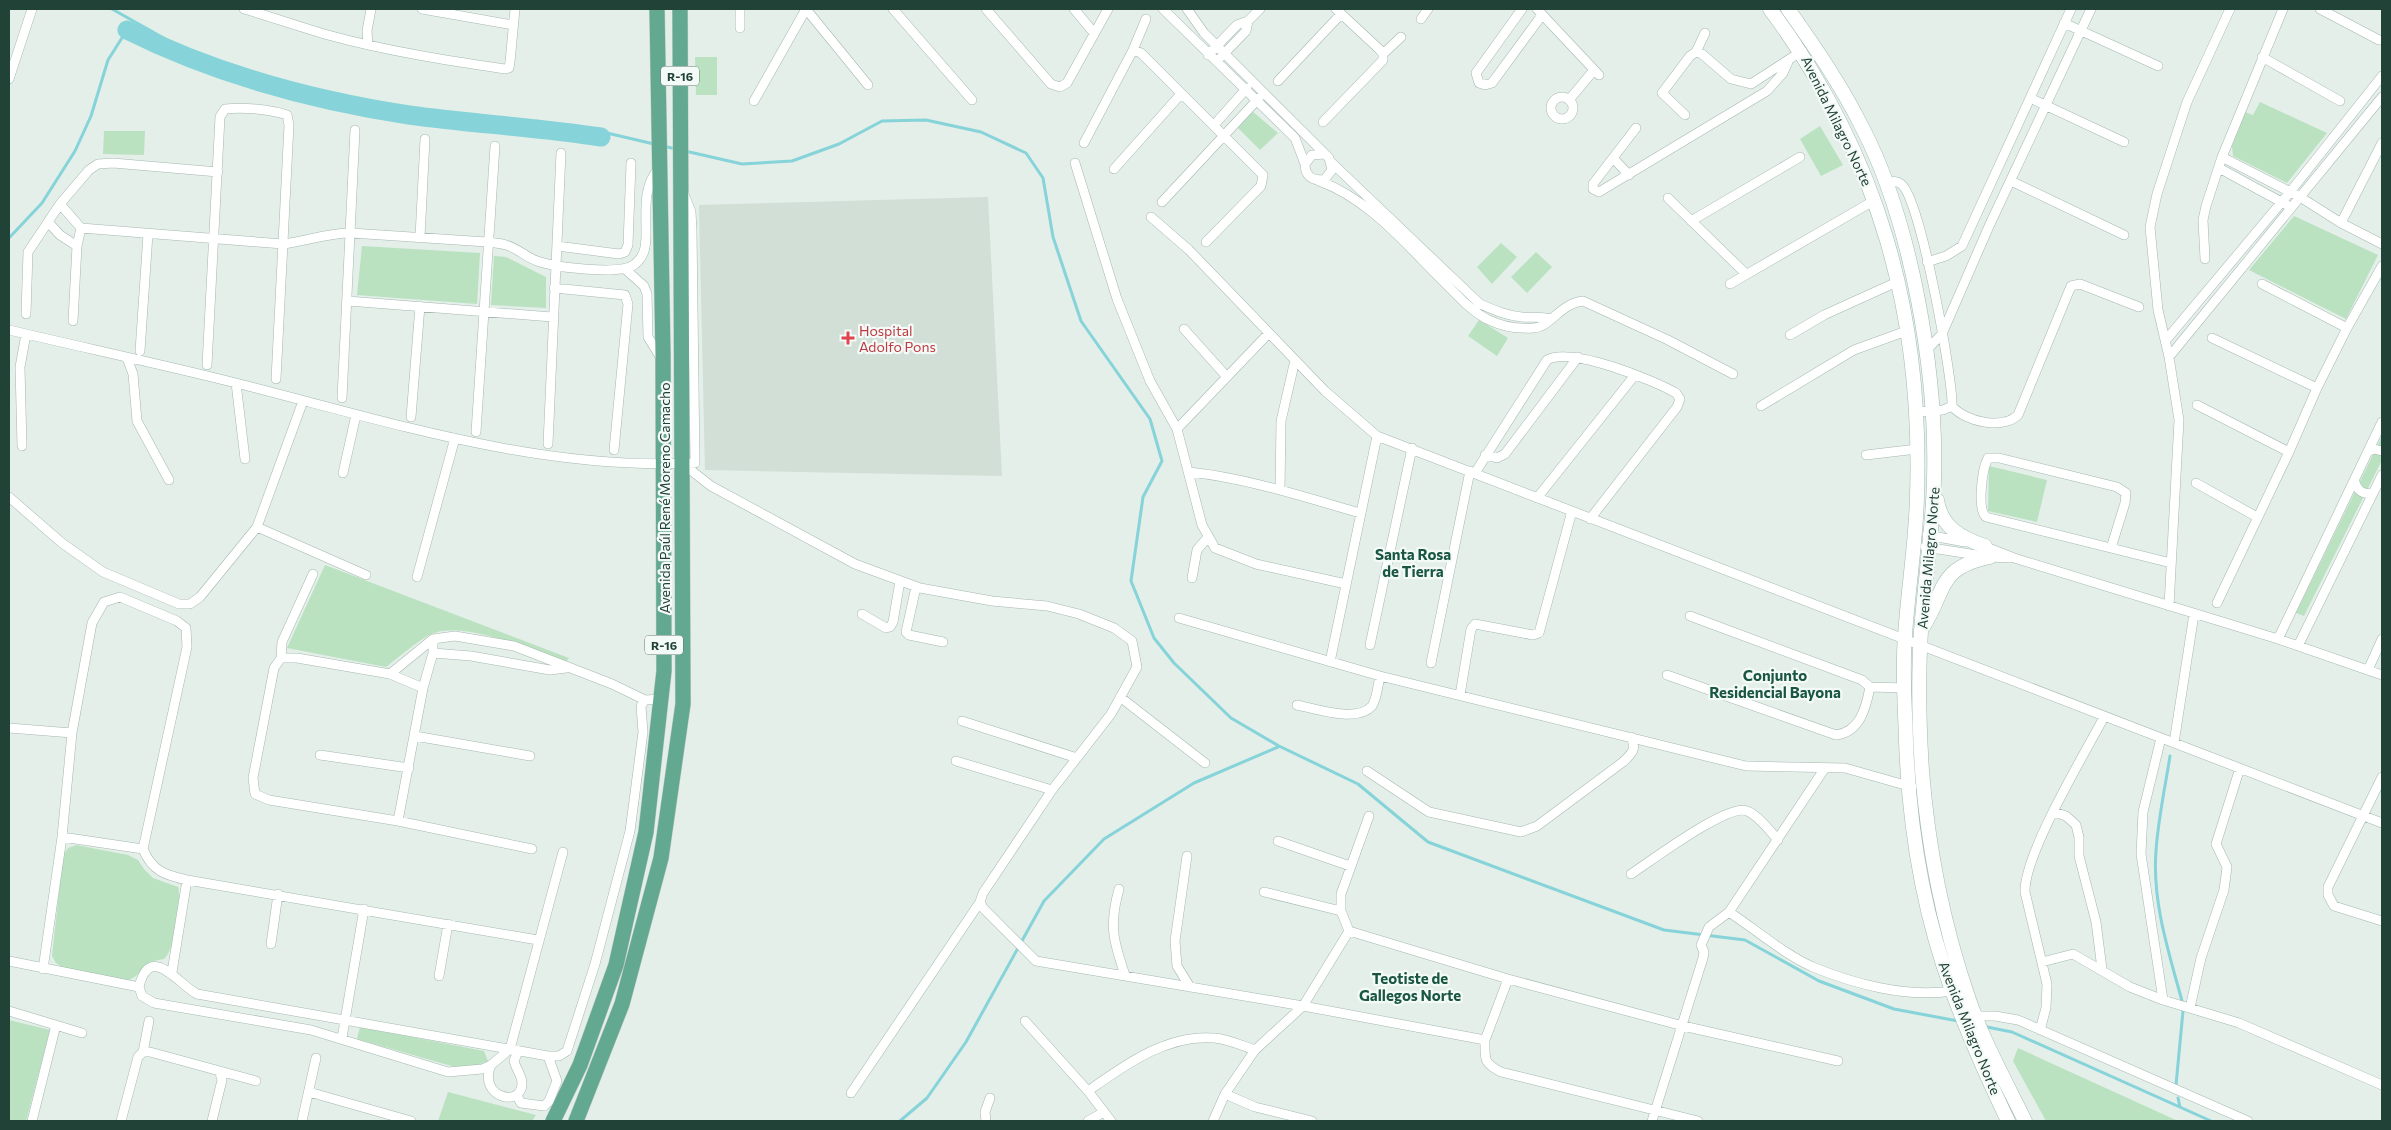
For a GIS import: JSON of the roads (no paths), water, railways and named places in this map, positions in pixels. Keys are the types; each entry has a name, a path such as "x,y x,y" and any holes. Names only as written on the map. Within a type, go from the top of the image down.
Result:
{"main road":[{"name":"Avenida Paúl René Moreno Camacho","path":"553,1121 563,1085 580,1064 616,965 646,832 662,699 664,671 663,362 657,9"},
{"name":"Avenida Paúl René Moreno Camacho","path":"576,1121 622,1004 661,858 684,704 680,9"},
{"name":"Avenida Milagro Norte","path":"1770,9 1802,51 1847,135 1875,200 1888,238 1899,281 1909,330 1917,412 1915,540 1905,638 1909,786 1921,876 1933,930 1952,990 1977,1055 2008,1121"},
{"name":"Avenida Milagro Norte","path":"1788,9 1831,70 1864,130 1886,183 1914,284 1933,410 1934,478 1921,630 1918,693 1924,788 1948,930 1968,997 2025,1121"},
{"path":"1934,478 1939,513 1960,536 1987,552"},
{"path":"1921,630 1932,613 1950,574 1962,565 1987,552"}],"street":[{"path":"9,79 32,9"},
{"path":"244,9 329,35 368,44 425,57 505,69 509,68 514,9"},
{"path":"368,44 371,9"},
{"path":"422,9 468,13 513,26"},
{"path":"740,9 740,28"},
{"path":"754,100 806,9 868,85"},
{"path":"893,9 972,100"},
{"path":"986,9 1051,84 1060,87 1067,83 1108,9"},
{"path":"1074,9 1094,33"},
{"path":"1163,9 1244,91 1295,138 1308,176 1332,186 1365,206 1467,304 1489,320 1522,328 1537,328 1574,302 1583,301 1668,340 1733,374"},
{"path":"1187,9 1191,17 1225,54 1332,163 1480,304 1520,317 1541,316 1550,318"},
{"path":"1216,62 1246,32 1248,9"},
{"path":"1208,55 1237,25 1248,21 1260,9"},
{"path":"1421,19 1428,9"},
{"path":"1522,9 1476,74 1479,83 1485,86 1492,83 1539,12 1596,72 1569,100"},
{"path":"1927,262 1946,256 1962,246 2071,9"},
{"path":"1925,352 1942,334 1990,224 2091,9"},
{"path":"2169,606 2179,420 2170,357 2158,310 2150,227 2157,194 2186,102 2230,9"},
{"path":"2205,259 2203,220 2222,157 2283,9"},
{"path":"2320,9 2379,40"},
{"path":"1278,81 1338,11 1383,54 1383,60 1323,122"},
{"path":"1084,143 1133,50 1146,19"},
{"path":"2064,23 2158,66"},
{"path":"1684,115 1662,93 1696,52 1705,33"},
{"path":"1383,54 1401,38"},
{"path":"1133,50 1141,53 1263,175 1261,186 1206,242"},
{"path":"1696,52 1702,54 1731,79 1746,84 1756,82 1802,51"},
{"path":"2262,58 2340,100"},
{"path":"1636,128 1593,184 1593,189 1600,192 1768,91 1783,73 1788,62"},
{"path":"2166,340 2290,192 2382,76"},
{"path":"1214,125 1252,82"},
{"path":"1162,202 1226,136 1264,93"},
{"path":"1114,169 1180,94"},
{"path":"2170,357 2382,97"},
{"path":"2030,98 2124,142"},
{"path":"207,365 220,118 225,109 280,112 287,115 289,125 276,379"},
{"path":"342,398 355,130"},
{"path":"420,238 425,139"},
{"path":"2341,223 2379,159 2382,143"},
{"path":"476,432 495,146"},
{"path":"60,204 81,228 283,244 308,241 328,233 488,242 508,245 536,260 555,266 579,269 625,269 634,266 646,248 646,195 659,152"},
{"path":"548,444 552,317 561,153"},
{"path":"1305,164 1312,155 1324,154"},
{"path":"2222,157 2300,197 2341,223 2382,244"},
{"path":"1613,158 1629,175"},
{"path":"1691,221 1800,158"},
{"path":"26,314 28,252 60,204 89,170 98,164 113,163 218,172"},
{"path":"557,246 618,254 625,252 628,245 631,163"},
{"path":"1075,163 1117,299 1150,381 1177,429 1190,472 1202,525 1208,537 1216,548 1256,564 1346,584"},
{"path":"1319,181 1330,175 1332,163"},
{"path":"2219,168 2292,208"},
{"path":"1886,183 1893,181 1901,184 1907,191 1916,212 1942,334 1952,395 1952,406 1965,417 2001,424 2011,421 2018,415 2072,286 2080,284 2139,307"},
{"path":"2011,181 2124,235"},
{"path":"1668,198 1746,274"},
{"path":"1730,284 1875,200"},
{"path":"1976,216 1990,224"},
{"path":"1151,217 1189,250 1325,391 1377,436 2382,823"},
{"path":"49,223 60,236 77,246"},
{"path":"73,321 77,246 81,228"},
{"path":"140,351 148,234"},
{"path":"2217,603 2289,452 2317,388 2347,328 2382,266"},
{"path":"625,269 644,286 647,294 648,337 663,362"},
{"path":"1790,335 1824,314 1899,281"},
{"path":"2262,284 2347,328"},
{"path":"554,288 625,295 628,304 614,450"},
{"path":"348,301 552,317"},
{"path":"411,417 420,306"},
{"path":"1489,320 1494,310"},
{"path":"1520,317 1522,328"},
{"path":"2176,328 2184,339"},
{"path":"1184,329 1227,377"},
{"path":"9,330 236,383 356,415 455,438 552,456 663,466 683,464 711,486 855,564 916,587 992,601 1048,606 1079,614 1114,628 1132,641 1137,667 1120,697 1052,790 983,893 980,902 851,1092"},
{"path":"1761,406 1854,350 1909,330"},
{"path":"1177,429 1269,333"},
{"path":"22,446 20,367 26,334"},
{"path":"2212,338 2317,388"},
{"path":"1431,663 1473,472 1547,360 1552,356 1578,357 1635,375 1676,393 1680,399 1677,407 1590,519"},
{"path":"1485,455 1496,458 1504,454 1578,357"},
{"path":"127,358 133,374 137,421 168,480"},
{"path":"1280,490 1281,421 1295,360"},
{"path":"1537,498 1635,375"},
{"path":"236,383 245,459"},
{"path":"9,497 62,543 103,572 179,604 190,604 200,597 257,527 303,401"},
{"path":"2196,405 2289,452"},
{"path":"1917,412 1952,406"},
{"path":"343,473 356,415"},
{"path":"2278,639 2355,482 2382,422"},
{"path":"1330,662 1377,436"},
{"path":"417,577 455,438"},
{"path":"1370,645 1412,448"},
{"path":"1866,455 1917,449"},
{"path":"2369,451 2374,449 2382,451"},
{"path":"2111,548 2126,493 2117,487 1999,458 1988,458 1983,466 1981,508 1986,517 2171,563"},
{"path":"1190,472 1212,474 1280,490 1360,513"},
{"path":"2298,646 2382,475"},
{"path":"2355,482 2356,488 2362,492 2373,493"},
{"path":"2196,483 2257,517"},
{"path":"1460,695 1472,629 1475,624 1532,635 1539,633 1572,511"},
{"path":"257,527 366,575"},
{"path":"1192,578 1197,550 1208,537"},
{"path":"1915,540 2014,558 2278,639 2382,675"},
{"path":"313,574 282,642 281,658 274,668 253,778 255,794 269,800 398,821 532,849"},
{"path":"890,627 893,622 900,581"},
{"path":"906,632 916,587"},
{"path":"43,968 62,838 72,734 92,623 104,602 120,596 177,621 186,628 186,647 143,849 148,863 167,876 187,880 278,894 538,940"},
{"path":"862,614 886,628 890,627 906,632 909,635 943,642"},
{"path":"2174,743 2194,614"},
{"path":"1690,616 1862,680 1870,687 1905,688"},
{"path":"1178,618 1380,676 1746,766 1845,768 1909,786 1924,788"},
{"path":"390,674 433,639 455,636 514,646 566,668 612,684 645,700 662,699"},
{"path":"398,821 416,736 423,688 432,653 433,639"},
{"path":"471,656 472,647 477,639"},
{"path":"2368,670 2382,639"},
{"path":"432,653 471,656 550,670 566,668"},
{"path":"281,658 297,658 390,674 423,688"},
{"path":"1668,675 1836,735 1847,734 1857,725 1868,700 1870,687"},
{"path":"1297,705 1330,713 1353,714 1366,711 1373,704 1380,676"},
{"path":"1120,697 1205,763"},
{"path":"514,1050 491,1065 466,1072 448,1072 311,1030 154,1003 142,996 139,987 142,976 149,969 162,966 172,972 182,984 197,994 548,1056 559,1056 567,1051 594,964 630,831 643,732 641,706 645,700"},
{"path":"2040,1030 2048,996 2025,892 2024,879 2054,812 2104,717"},
{"path":"962,721 1077,758"},
{"path":"9,728 72,734"},
{"path":"416,736 530,756"},
{"path":"1367,771 1429,812 1521,832 1537,826 1623,762 1633,752 1635,746 1631,738"},
{"path":"2161,738 2143,812 2141,854 2162,1000"},
{"path":"320,755 409,768"},
{"path":"956,762 1052,790"},
{"path":"1652,1121 1703,958 1704,952 1701,945 1709,927 1729,912 1826,768"},
{"path":"2190,1008 2201,958 2224,890 2227,867 2216,844 2240,768"},
{"path":"2382,777 2328,887 2328,895 2334,906 2382,922"},
{"path":"1631,874 1691,833 1738,809 1749,811 1778,840"},
{"path":"2054,812 2066,816 2076,825 2080,856 2098,930 2102,969"},
{"path":"1349,931 1341,911 1340,894 1369,816"},
{"path":"630,831 664,835"},
{"path":"62,838 143,849"},
{"path":"1278,841 1350,866"},
{"path":"491,1065 488,1072 491,1089 497,1095 508,1098 517,1096 521,1089 522,1080 514,1061 514,1050 538,940 563,852"},
{"path":"1187,856 1175,941 1177,966 1190,988"},
{"path":"172,972 187,880"},
{"path":"1119,889 1113,912 1113,935 1125,975"},
{"path":"1264,892 1341,911"},
{"path":"271,944 278,894"},
{"path":"980,902 983,908 1036,961 1303,1006 1485,1040"},
{"path":"342,1038 364,909"},
{"path":"1729,912 1812,966 1873,986 1933,994 1952,990"},
{"path":"439,976 448,924"},
{"path":"1349,931 1508,979 1683,1026 1838,1062"},
{"path":"1213,1121 1226,1094 1255,1050 1303,1006 1349,931"},
{"path":"2042,962 2074,954 2130,987 2162,1000 2239,1023 2382,1085"},
{"path":"9,961 139,987"},
{"path":"1508,979 1485,1040 1485,1058 1490,1066 1501,1072 1698,1121"},
{"path":"9,1011 82,1032"},
{"path":"1976,1016 1995,1016 2018,1020 2248,1121"},
{"path":"121,1121 138,1058 143,1052 149,1021"},
{"path":"1025,1021 1088,1091 1111,1121"},
{"path":"32,1121 56,1025"},
{"path":"1088,1091 1122,1068 1166,1044 1215,1038 1255,1050"},
{"path":"143,1052 150,1052 220,1073 256,1081"},
{"path":"517,1096 522,1103 544,1106 563,1085 548,1056"},
{"path":"302,1121 316,1058"},
{"path":"212,1121 222,1080 220,1073"},
{"path":"309,1092 408,1121"},
{"path":"1226,1094 1255,1107 1312,1121"},
{"path":"986,1121 985,1112 990,1098"},
{"path":"1088,1121 1104,1112"}],"waterway":[{"path":"112,9 185,50 312,91 412,110 577,126 654,144"},
{"path":"9,238 42,203 75,151 91,116 108,60 127,30"},
{"path":"127,30 194,60 264,83 336,102 409,115 601,137"},
{"path":"685,151 742,164 792,161 839,144 882,121 926,120 981,132 1026,153 1043,178 1053,237 1081,321 1150,419 1162,461 1143,497 1131,581 1154,638 1174,663 1231,718 1279,746 1358,784 1428,842 1664,930 1745,940 1819,981 1894,1009 1958,1021"},
{"path":"663,146 676,149"},
{"path":"900,1121 927,1098 966,1042 1044,901 1104,839 1194,783 1278,747"},
{"path":"2170,756 2158,828 2155,870 2159,908 2182,1001"},
{"path":"2176,1085 2183,1011"},
{"path":"1987,1027 2012,1032 2211,1121"},
{"path":"2178,1098 2180,1107"}],"place":[{"name":"Hospital Adolfo Pons","path":"848,338"}],"district":[{"name":"Santa Rosa de Tierra","path":"1413,562"},
{"name":"Conjunto Residencial Bayona","path":"1775,684"},
{"name":"Teotiste de Gallegos Norte","path":"1410,986"}]}
